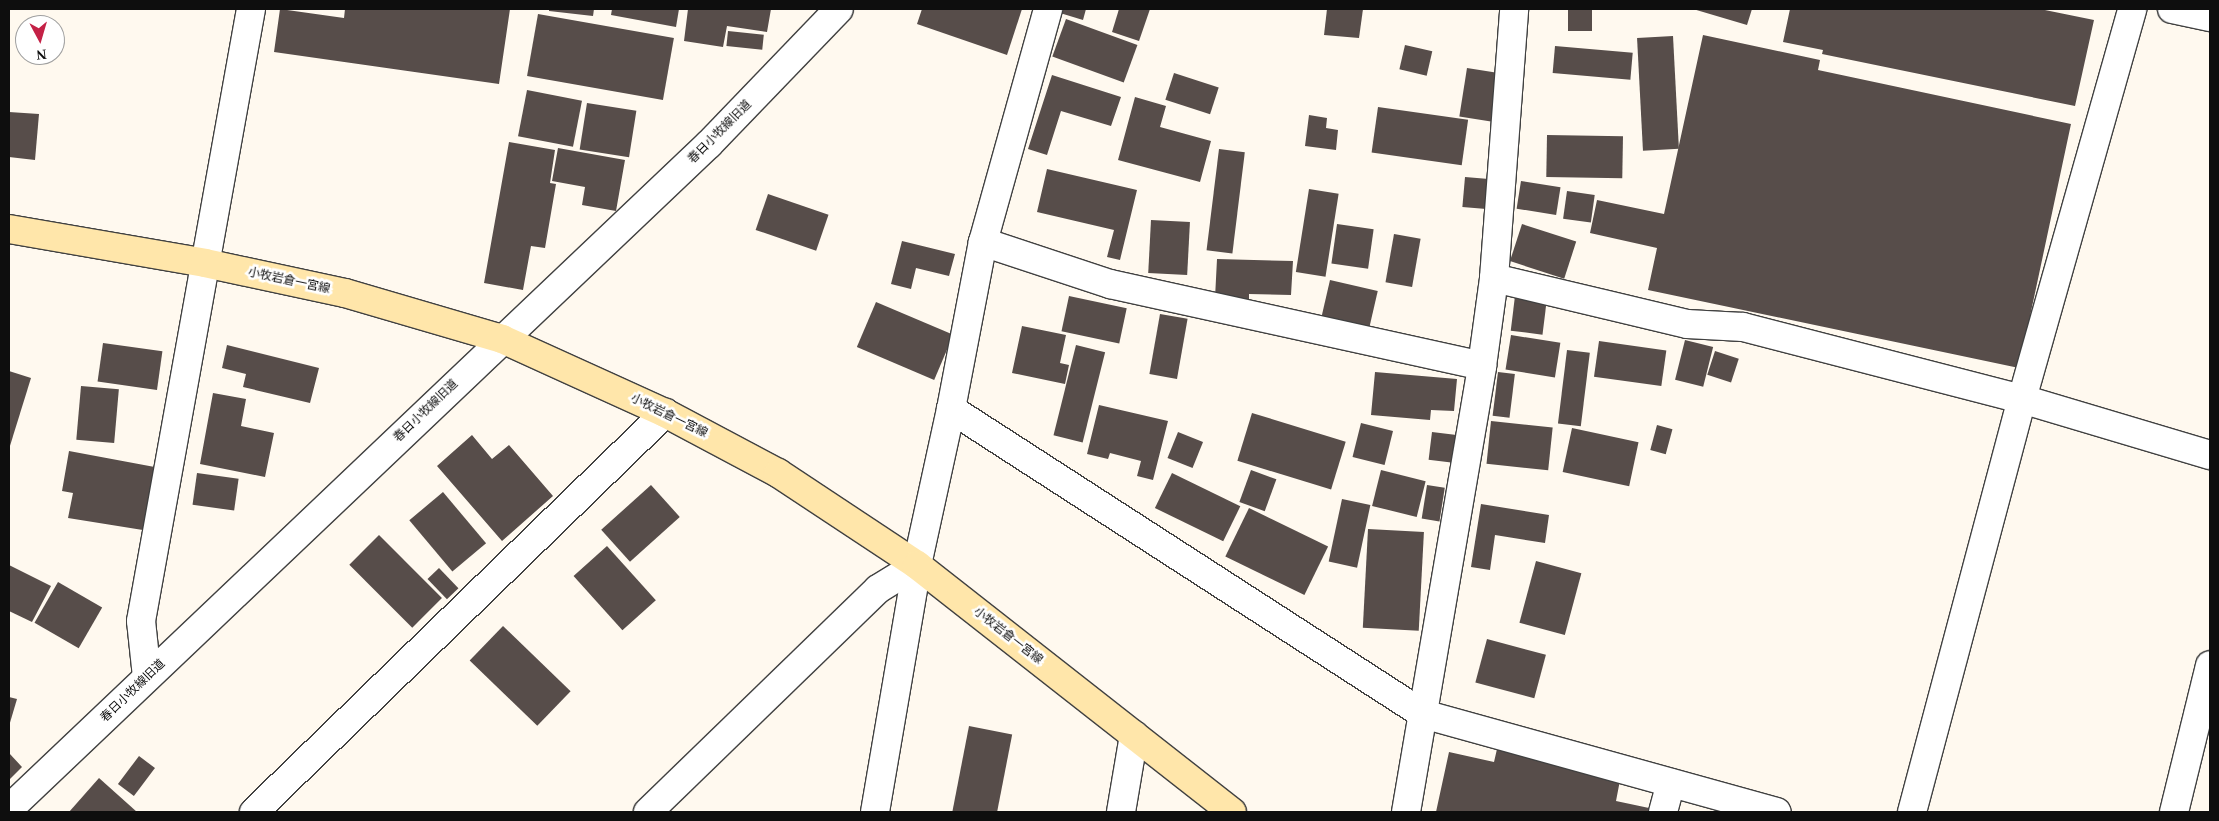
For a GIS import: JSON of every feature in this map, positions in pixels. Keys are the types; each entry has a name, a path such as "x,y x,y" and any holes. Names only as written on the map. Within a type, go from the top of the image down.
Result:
{"main road":[{"name":"小牧岩倉一宮線","path":"9,229 205,263 346,293 502,339 665,413 778,473 917,565 1232,812"}],"street":[{"path":"147,677 141,621 251,9"},
{"name":"春日小牧線旧道","path":"9,810 709,144 839,9"},
{"path":"875,812 917,565 951,409 983,242 1048,9"},
{"path":"1406,812 1482,366 1494,278 1514,9"},
{"path":"1912,812 2022,399 2132,9"},
{"path":"2172,9 2210,17"},
{"path":"983,242 1110,284 1482,366"},
{"path":"1494,278 1687,324 1743,327 2022,399 2210,455"},
{"path":"951,409 1423,714 1776,812"},
{"path":"254,812 665,413"},
{"path":"648,812 878,589 917,565"},
{"path":"2174,812 2210,665"},
{"path":"1121,812 1134,735"},
{"path":"1663,812 1671,783"}],"building":[{"path":"280,9 344,18 345,9 510,9 499,84 274,52"},
{"path":"549,9 594,9 593,16 549,11"},
{"path":"612,9 679,9 676,27 611,15"},
{"path":"688,9 771,9 767,32 727,26 723,47 684,41"},
{"path":"922,9 1022,9 1007,55 917,24"},
{"path":"1061,9 1086,9 1083,20 1060,13"},
{"path":"1119,9 1150,9 1139,41 1112,32"},
{"path":"1327,9 1363,9 1359,38 1324,35"},
{"path":"1568,9 1592,9 1592,31 1568,31"},
{"path":"1693,9 1752,9 1747,25"},
{"path":"1790,9 2040,9 2094,20 2075,106 1822,54 1823,50 1783,42"},
{"path":"538,14 674,38 663,100 527,76"},
{"path":"1066,19 1137,45 1124,83 1052,57"},
{"path":"728,31 764,35 762,50 726,46"},
{"path":"1703,35 1820,60 1818,70 2071,124 2019,368 1648,290 1657,248 1590,233 1597,200 1664,214"},
{"path":"1673,36 1679,149 1643,151 1637,38"},
{"path":"1405,45 1432,51 1427,76 1399,69"},
{"path":"1555,46 1633,53 1630,80 1553,73"},
{"path":"1467,68 1499,73 1491,121 1459,116"},
{"path":"1174,73 1219,88 1210,114 1165,100"},
{"path":"1052,75 1121,97 1111,126 1061,111 1047,155 1028,149"},
{"path":"527,90 582,101 573,147 518,136"},
{"path":"1135,97 1166,106 1160,127 1211,141 1200,182 1118,160"},
{"path":"587,103 636,111 629,157 580,149"},
{"path":"1378,107 1468,120 1462,165 1372,153"},
{"path":"9,112 39,114 35,160 9,157"},
{"path":"1309,115 1327,118 1326,128 1338,130 1336,150 1305,146"},
{"path":"1547,135 1623,136 1622,178 1546,177"},
{"path":"509,142 555,150 550,183 556,184 545,248 531,246 523,290 484,283"},
{"path":"558,148 625,160 616,211 582,205 585,187 552,181"},
{"path":"1219,149 1245,152 1232,253 1207,250"},
{"path":"1047,169 1137,190 1120,260 1107,257 1114,230 1037,212"},
{"path":"1465,177 1489,179 1486,209 1462,207"},
{"path":"1521,181 1561,187 1556,215 1517,209"},
{"path":"1309,189 1339,194 1325,277 1296,272"},
{"path":"1567,191 1595,195 1591,223 1563,219"},
{"path":"768,194 829,215 816,251 756,230"},
{"path":"1151,220 1190,222 1187,275 1148,273"},
{"path":"1337,224 1374,229 1368,269 1331,264"},
{"path":"1522,224 1576,242 1564,279 1510,261"},
{"path":"1394,234 1421,239 1412,287 1385,282"},
{"path":"902,241 955,254 949,276 916,268 911,289 891,284"},
{"path":"1217,259 1293,261 1291,295 1249,294 1249,299 1215,298"},
{"path":"1330,280 1378,291 1368,333 1320,322"},
{"path":"1069,296 1127,308 1119,343 1062,331"},
{"path":"1515,296 1547,300 1542,335 1511,331"},
{"path":"876,302 953,335 934,380 857,347"},
{"path":"1160,314 1188,319 1177,379 1149,374"},
{"path":"1022,326 1066,335 1060,363 1069,365 1065,384 1012,373"},
{"path":"1511,335 1560,343 1555,377 1506,370"},
{"path":"1685,340 1713,347 1703,387 1675,380"},
{"path":"1599,341 1666,350 1661,386 1594,377"},
{"path":"103,343 162,351 157,390 98,382"},
{"path":"227,345 319,368 310,403 243,387 246,374 222,368"},
{"path":"1076,345 1105,352 1083,442 1054,435"},
{"path":"1567,350 1590,353 1581,426 1558,423"},
{"path":"1715,351 1739,359 1731,383 1707,375"},
{"path":"9,371 31,378 9,449"},
{"path":"1375,372 1457,379 1454,411 1431,410 1430,420 1371,415"},
{"path":"1498,372 1515,374 1510,418 1493,416"},
{"path":"81,386 119,389 114,443 76,440"},
{"path":"213,393 246,399 241,426 274,433 265,477 200,464"},
{"path":"1099,405 1168,421 1153,480 1137,476 1141,461 1110,453 1108,459 1087,454"},
{"path":"1252,413 1346,442 1331,489 1237,461"},
{"path":"1491,421 1553,427 1548,470 1487,464"},
{"path":"1361,423 1393,431 1385,465 1353,457"},
{"path":"1657,425 1672,429 1666,454 1650,450"},
{"path":"1572,428 1639,442 1629,486 1563,472"},
{"path":"1178,432 1203,442 1193,468 1168,458"},
{"path":"1432,432 1463,436 1459,464 1429,460"},
{"path":"472,435 492,459 509,445 553,496 502,541 437,466"},
{"path":"69,451 160,468 149,531 68,518 73,493 62,491"},
{"path":"1251,470 1276,479 1265,511 1239,502"},
{"path":"1381,470 1426,481 1417,517 1372,506"},
{"path":"197,473 239,479 234,511 193,505"},
{"path":"1172,473 1240,506 1223,541 1155,508"},
{"path":"651,485 680,517 630,562 601,530"},
{"path":"1427,485 1445,488 1439,521 1422,519"},
{"path":"443,492 486,543 452,572 409,520"},
{"path":"1342,499 1370,505 1357,568 1329,562"},
{"path":"1481,504 1549,515 1545,543 1495,535 1490,570 1471,567"},
{"path":"1249,508 1328,547 1304,595 1225,557"},
{"path":"1368,529 1424,532 1419,631 1363,628"},
{"path":"379,535 442,598 412,628 349,565"},
{"path":"607,546 656,600 622,630 574,576"},
{"path":"1536,561 1581,573 1565,635 1519,623"},
{"path":"9,565 51,586 32,622 9,611"},
{"path":"439,568 458,588 447,599 427,579"},
{"path":"58,582 102,608 79,648 34,623"},
{"path":"503,626 571,691 537,726 470,661"},
{"path":"1487,639 1546,655 1534,698 1475,682"},
{"path":"9,697 17,699 9,726"},
{"path":"969,726 1012,734 997,812 952,812"},
{"path":"1497,749 1621,775 1616,801 1649,808 1649,812 1436,812 1449,752 1494,762"},
{"path":"9,753 22,767 9,780"},
{"path":"139,756 155,768 134,796 118,784"},
{"path":"99,778 137,812 69,812"}]}
